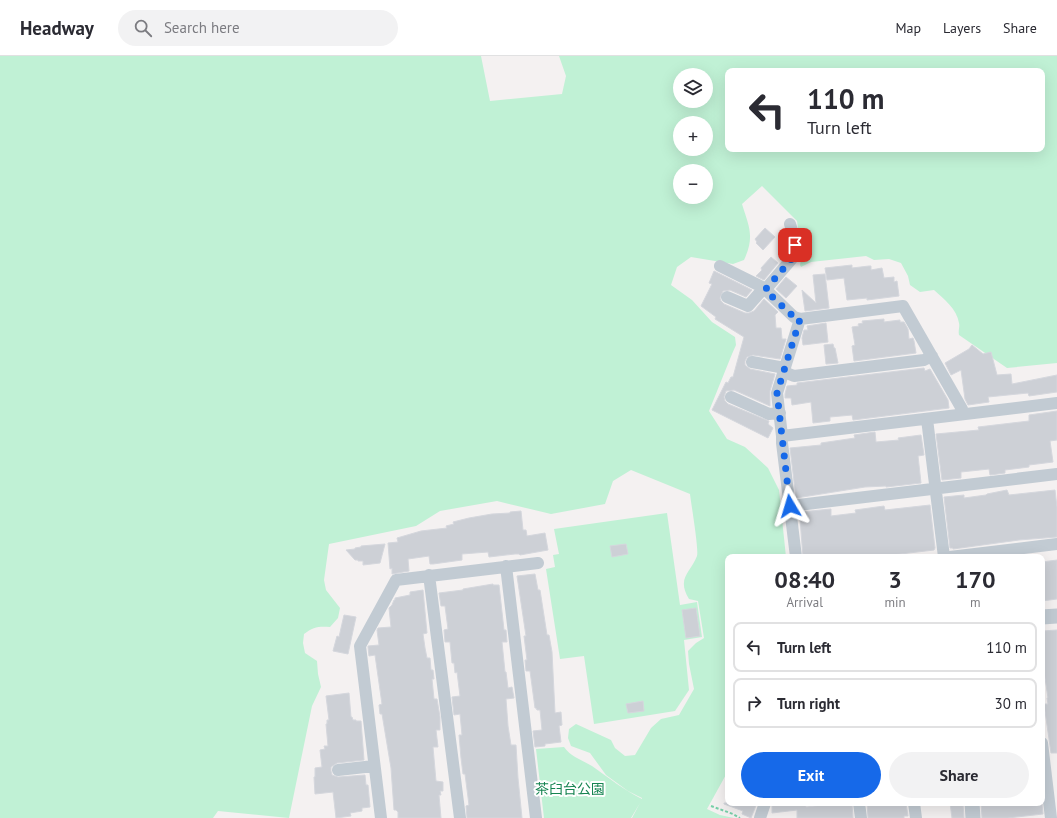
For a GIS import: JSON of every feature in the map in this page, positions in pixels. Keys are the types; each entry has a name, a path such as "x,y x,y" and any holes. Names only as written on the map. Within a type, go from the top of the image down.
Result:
{"street":[{"path":"727,297 752,310 764,289 795,255 794,237 790,224"},
{"path":"720,266 764,289 794,317 800,319 903,306 962,409 962,414"},
{"path":"796,554 777,393 800,319"},
{"path":"752,362 784,370 794,376 924,360 932,356"},
{"path":"731,397 769,414 780,413"},
{"path":"782,436 1057,403"},
{"path":"927,419 944,554"},
{"path":"790,506 1057,474"},
{"path":"975,554 1057,544"},
{"path":"381,818 360,646 396,580 538,563"},
{"path":"506,566 536,818"},
{"path":"429,575 460,818"},
{"path":"1045,617 1057,616"},
{"path":"338,770 374,766"},
{"path":"1045,768 1051,818"},
{"path":"760,818 764,806"},
{"path":"860,806 861,818"},
{"path":"914,806 916,818"},
{"path":"972,806 973,818"}],"path":[{"path":"711,806 740,818"}],"green space":[{"name":"茶臼台公園","path":"0,56 481,56 490,101 562,94 566,76 559,56 1057,56 1057,363 1007,368 959,335 958,318 953,309 934,290 920,292 910,285 908,276 901,263 889,259 874,260 866,256 811,262 801,267 802,255 797,221 762,186 742,204 750,232 749,244 744,260 733,264 691,257 677,267 671,285 692,300 712,322 735,337 736,345 709,411 727,439 745,447 768,468 779,490 786,554 725,554 725,776 707,809 720,815 734,818 632,818 640,803 631,818 544,818 536,749 564,747 573,756 592,766 629,792 642,799 606,775 590,753 571,746 568,738 569,729 576,724 611,740 615,748 625,756 635,755 651,728 661,719 679,715 694,689 688,651 704,638 698,601 689,599 685,592 684,586 684,580 697,556 696,536 690,494 631,470 613,481 605,504 551,514 497,501 440,511 416,526 329,544 324,580 326,590 340,608 338,618 330,627 316,628 304,634 303,643 305,653 317,661 321,687 312,706 289,818 218,811 213,818 0,818"},
{"path":"667,513 680,605 697,602 702,637 684,640 689,690 675,711 594,724 584,656 560,659 546,569 555,567 553,555 559,554 554,529"}],"building":[{"path":"765,228 775,237 763,250 756,243 757,242 755,239"},
{"path":"771,257 778,263 764,280 756,276 762,270 761,268"},
{"path":"852,265 852,268 871,266 871,270 882,268 884,278 894,277 894,282 897,281 899,296 867,300 867,298 847,300 844,278 827,280 825,268"},
{"path":"714,271 752,290 746,297 730,290 723,291 720,298 724,304 745,313 749,313 754,311 764,299 778,312 775,315 776,328 781,328 782,339 786,339 780,359 753,355 747,357 745,361 745,365 750,369 775,374 770,391 770,406 734,390 726,391 724,397 728,404 769,421 768,424 773,428 768,438 712,410 726,382 728,383 731,377 733,377 744,337 715,319 716,317 701,306 712,284 709,283"},
{"path":"825,274 829,308 805,311 802,290 816,303 813,275"},
{"path":"786,277 797,286 786,298 776,289"},
{"path":"884,319 884,322 900,320 900,322 904,322 908,329 909,339 913,338 916,353 854,361 852,346 855,345 852,327 859,326 858,324 863,323 862,321"},
{"path":"826,323 828,342 803,345 802,338 804,330 808,330 807,326"},
{"path":"833,344 838,363 826,364 824,345"},
{"path":"972,345 983,354 991,352 997,375 1011,374 1012,384 1057,375 1057,392 1029,396 1028,393 988,397 989,402 968,405 965,399 961,370 951,375 945,363 969,349"},
{"path":"924,368 925,371 930,369 948,400 949,408 853,420 852,415 830,417 830,421 813,423 811,402 792,405 791,398 785,398 787,386 797,385 797,383"},
{"path":"1057,411 1057,440 1050,441 1053,462 1029,465 1029,467 1005,470 1005,473 990,475 989,469 961,472 961,478 942,480 936,434 979,430 978,427 1029,421 1029,415"},
{"path":"875,432 876,442 899,440 898,438 921,435 924,455 918,456 921,483 886,487 865,487 796,498 790,448 821,445 821,443 855,438 854,435"},
{"path":"1007,490 1009,495 1055,490 1057,507 1057,537 1019,540 953,549 950,548 944,497 964,495 964,498"},
{"path":"930,505 934,550 900,554 803,554 800,519 802,519 801,512 831,509 831,516 856,513 855,510 884,506 885,510"},
{"path":"521,511 523,530 526,530 527,536 545,533 548,550 520,555 515,554 489,557 488,552 462,554 462,560 433,564 430,564 429,556 408,559 409,571 392,574 392,568 390,569 388,543 398,542 397,538 421,531 447,528 446,526 454,524 453,522 469,518"},
{"path":"385,544 380,563 363,565 363,561 355,560 346,550 355,549 361,546"},
{"path":"626,544 628,554 612,557 610,546"},
{"path":"1057,560 1057,599 1045,601 1045,562"},
{"path":"535,574 538,590 540,590 547,635 549,635 552,652 555,713 561,712 562,725 559,726 561,742 535,747 533,731 542,730 540,710 535,708 530,671 526,671 525,660 527,660 524,636 526,636 517,576"},
{"path":"493,584 499,585 504,630 506,630 507,642 502,642 505,672 508,688 512,687 514,698 506,699 508,726 511,745 516,745 522,818 467,818 466,806 469,805 465,774 463,774 461,758 459,735 462,735 460,714 454,715 452,697 460,696 457,672 455,673 454,663 452,663 450,642 445,642 444,630 448,629 445,606 441,606 439,593"},
{"path":"423,590 427,633 423,634 427,658 430,658 431,670 433,670 434,679 432,679 434,699 437,699 440,717 440,730 436,730 438,747 433,747 436,781 443,782 443,791 440,791 441,795 439,795 441,818 398,818 398,812 394,810 391,768 382,714 380,714 379,705 382,704 375,655 369,656 368,646 379,645 378,628 391,627 389,608 395,598 410,595 410,592"},
{"path":"696,608 700,636 686,638 682,610"},
{"path":"344,615 356,617 348,654 333,651 337,636 339,637"},
{"path":"1057,630 1057,753 1051,753 1045,711 1045,704 1048,704 1048,698 1045,678 1045,631"},
{"path":"349,693 351,717 353,720 361,721 364,760 337,763 331,767 331,771 332,775 338,777 365,775 366,785 368,785 370,807 362,808 362,811 350,813 351,816 336,818 333,792 315,794 314,777 315,768 322,767 320,750 325,749 324,746 328,746 326,724 327,720 329,720 326,696"},
{"path":"643,701 644,711 628,713 626,704"},
{"path":"729,806 756,806 751,818 742,814 743,811"},
{"path":"772,806 852,806 853,818 797,818 797,810 772,813"},
{"path":"867,806 906,806 908,816 904,816 904,818 868,818"},
{"path":"950,806 963,806 964,818 952,818"},
{"path":"981,806 1042,806 1043,814 1008,818 982,818"}],"route":[{"path":"790,506 777,393 800,319 794,317 765,290 795,255 795,245"}]}
